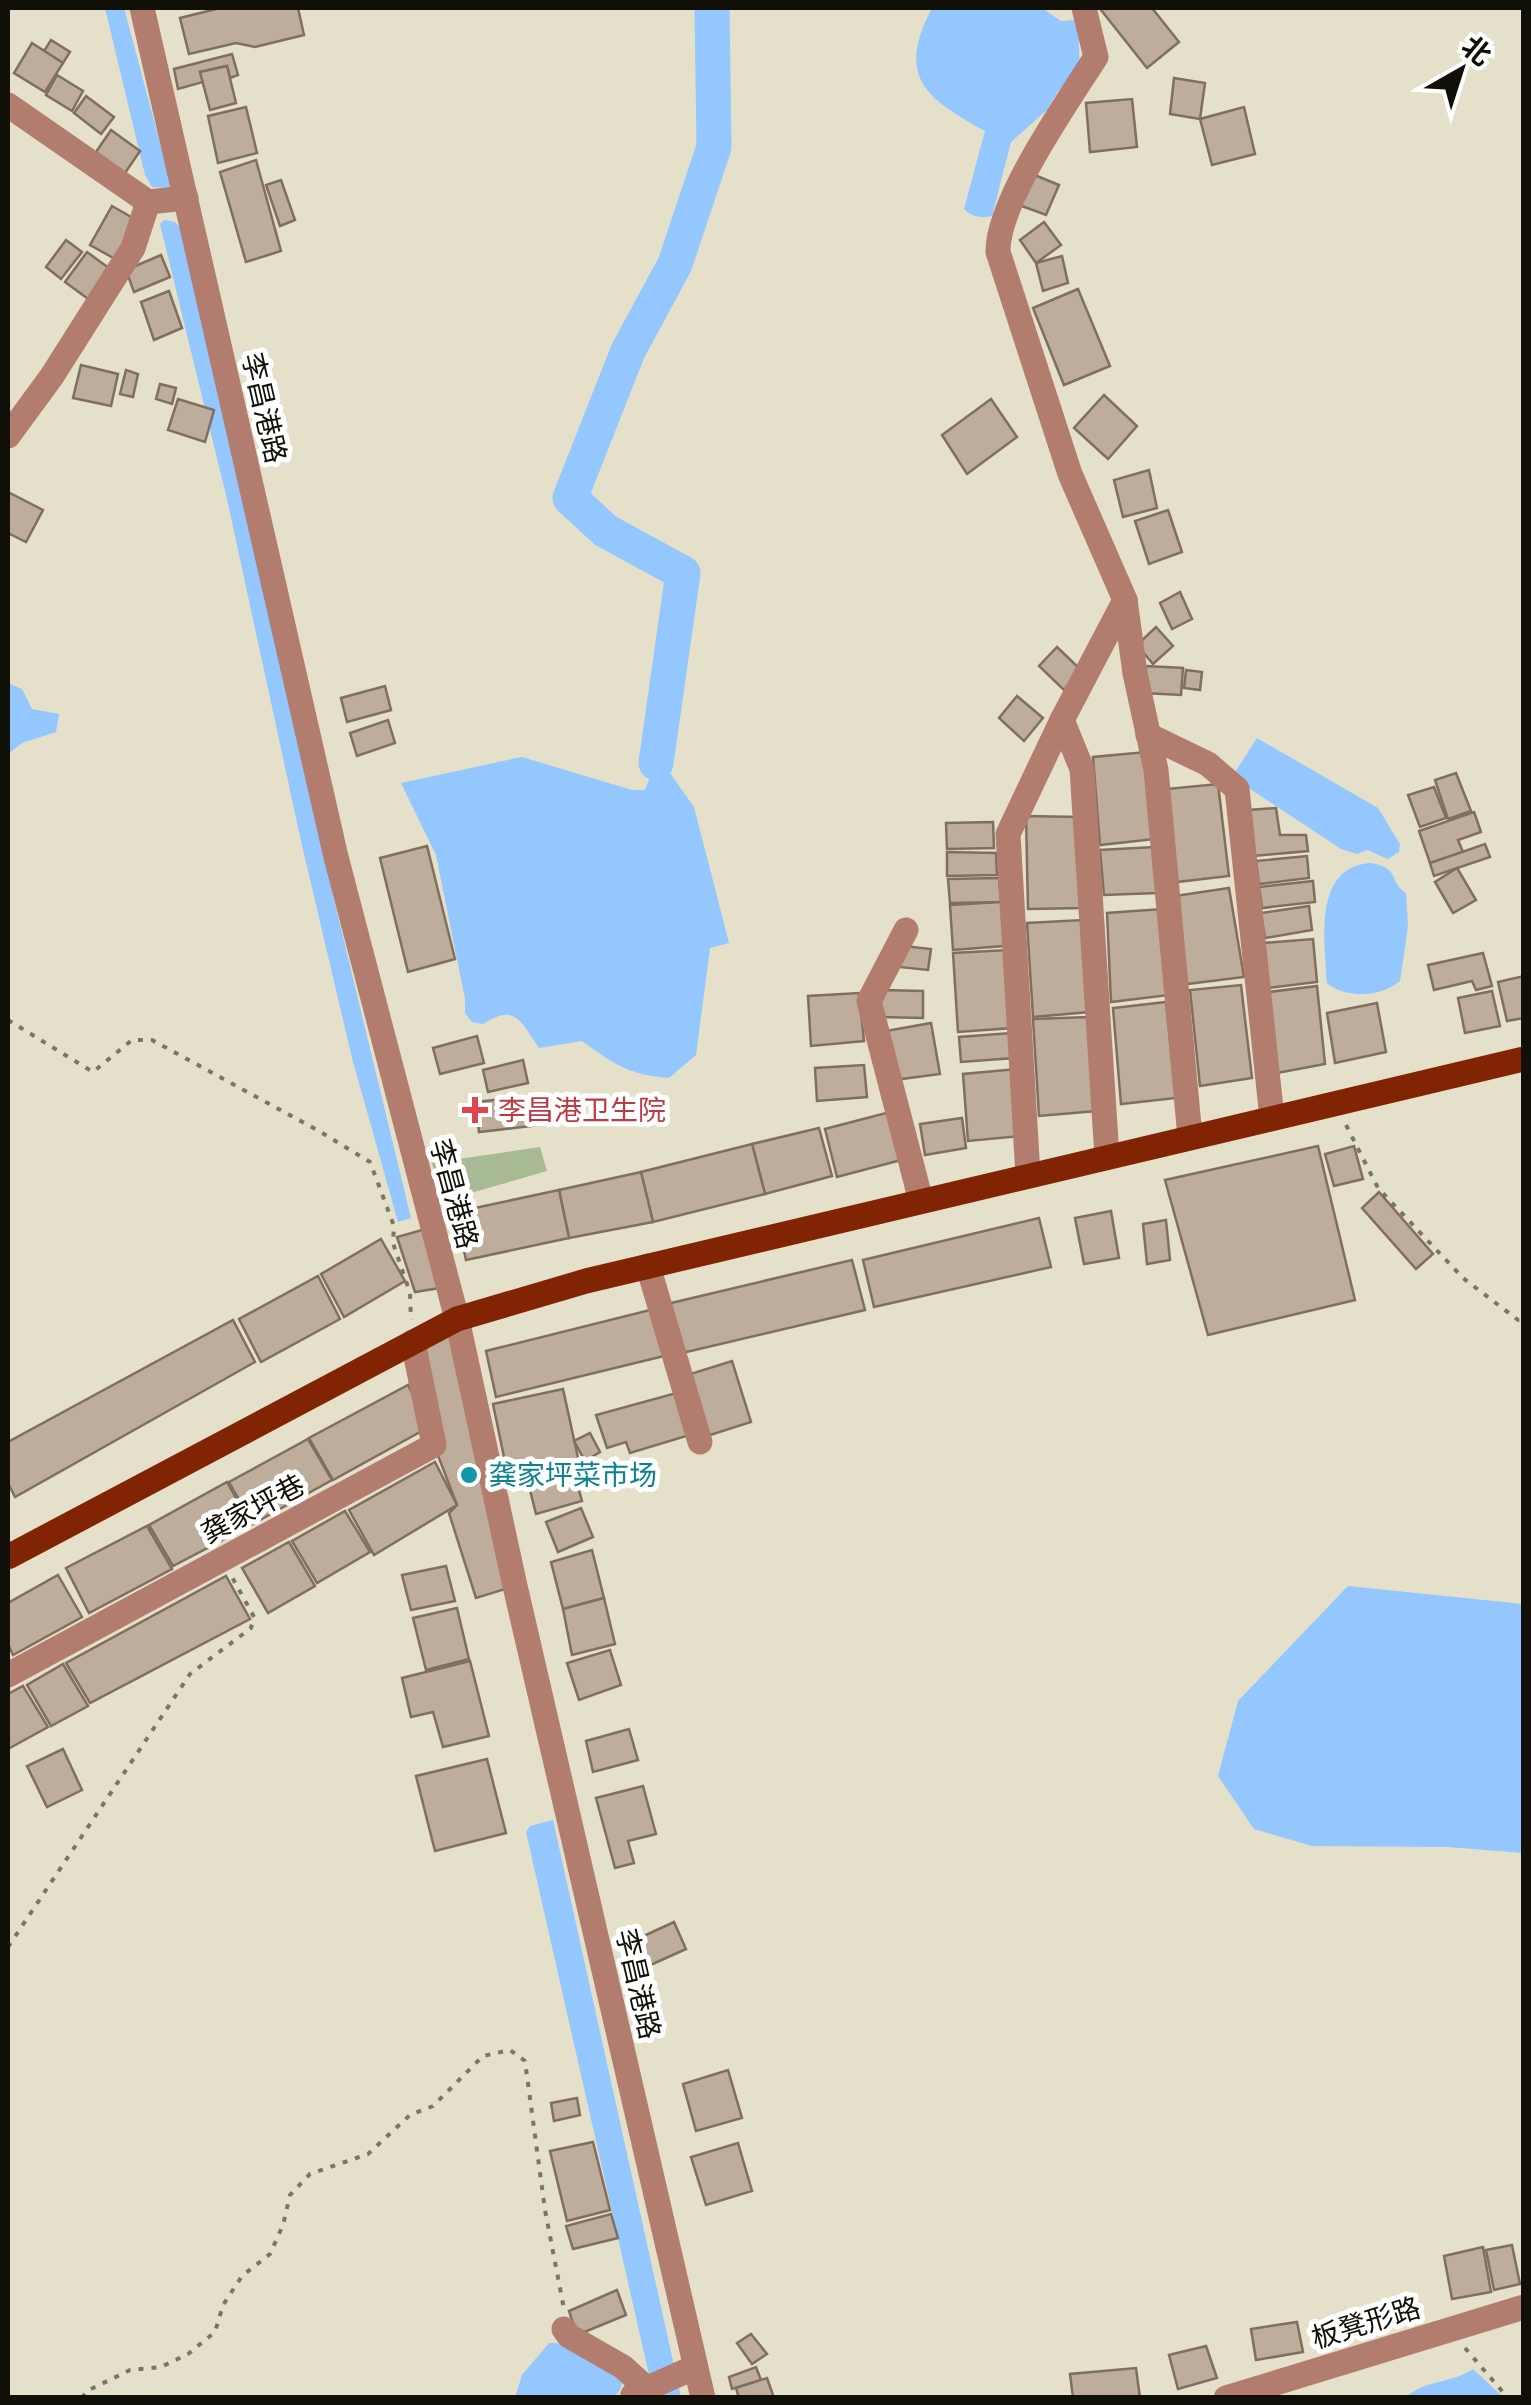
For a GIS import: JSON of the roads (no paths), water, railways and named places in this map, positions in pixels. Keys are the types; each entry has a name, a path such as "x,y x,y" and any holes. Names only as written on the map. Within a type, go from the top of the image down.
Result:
{"main road":[{"path":"8,1557 457,1319 648,1266 1524,1059"}],"street":[{"name":"李昌港路","path":"142,8 336,856 457,1319 688,2370 703,2398"},
{"path":"1084,8 1096,57 1042,140 998,233 998,252 1070,474 1125,600 1134,673 1156,770 1190,1138"},
{"path":"8,105 148,202 186,198"},
{"path":"8,436 52,376 133,248 148,202"},
{"path":"1028,1176 1008,834 1125,600"},
{"path":"1062,720 1082,768 1108,1157"},
{"path":"1148,735 1208,764 1236,789 1272,1118"},
{"path":"906,930 869,1001 921,1202"},
{"path":"648,1266 700,1442"},
{"name":"龚家坪巷","path":"8,1676 434,1445 413,1342"},
{"name":"板凳形路","path":"1226,2398 1524,2307"},
{"path":"564,2329 568,2336 623,2366 640,2390 688,2370"}],"water":[{"path":"105,8 124,8 172,188 152,187 145,175"},
{"path":"932,8 1042,8 1061,21 1074,20 1078,25 1080,71 1058,91 1047,110 1011,142 992,216 976,216 964,209 985,131 932,96 917,69 921,32"},
{"path":"164,220 175,222 181,229 411,1218 398,1222 352,1058 301,841 227,499 160,224"},
{"path":"8,683 22,689 32,709 59,714 56,732 22,743 8,754"},
{"path":"1257,738 1378,808 1400,844 1399,852 1388,859 1367,850 1357,854 1341,849 1232,777"},
{"path":"658,756 694,807 729,943 710,948 696,1055 669,1078 655,1076 622,1067 582,1041 539,1048 522,1023 510,1015 483,1024 472,1022 465,1013 436,855 401,783 522,757 632,790 645,790"},
{"path":"1371,863 1387,868 1406,893 1408,927 1400,981 1374,993 1353,994 1327,983 1326,909 1339,878 1352,868"},
{"path":"1348,1586 1523,1604 1523,1853 1448,1847 1312,1846 1254,1829 1218,1776 1238,1701"},
{"path":"553,1820 681,2397 654,2397 526,1832 530,1826"},
{"path":"549,2343 571,2346 590,2355 622,2383 620,2390 614,2397 515,2398 522,2375"},
{"path":"1473,2369 1503,2397 1406,2397 1422,2387"}],"waterway":[{"path":"656,763 683,573 606,531 570,498 628,351 675,264 714,147 712,8"}],"place":[{"name":"李昌港卫生院","path":"475,1110"},
{"name":"龚家坪菜市场","path":"469,1475"}]}
